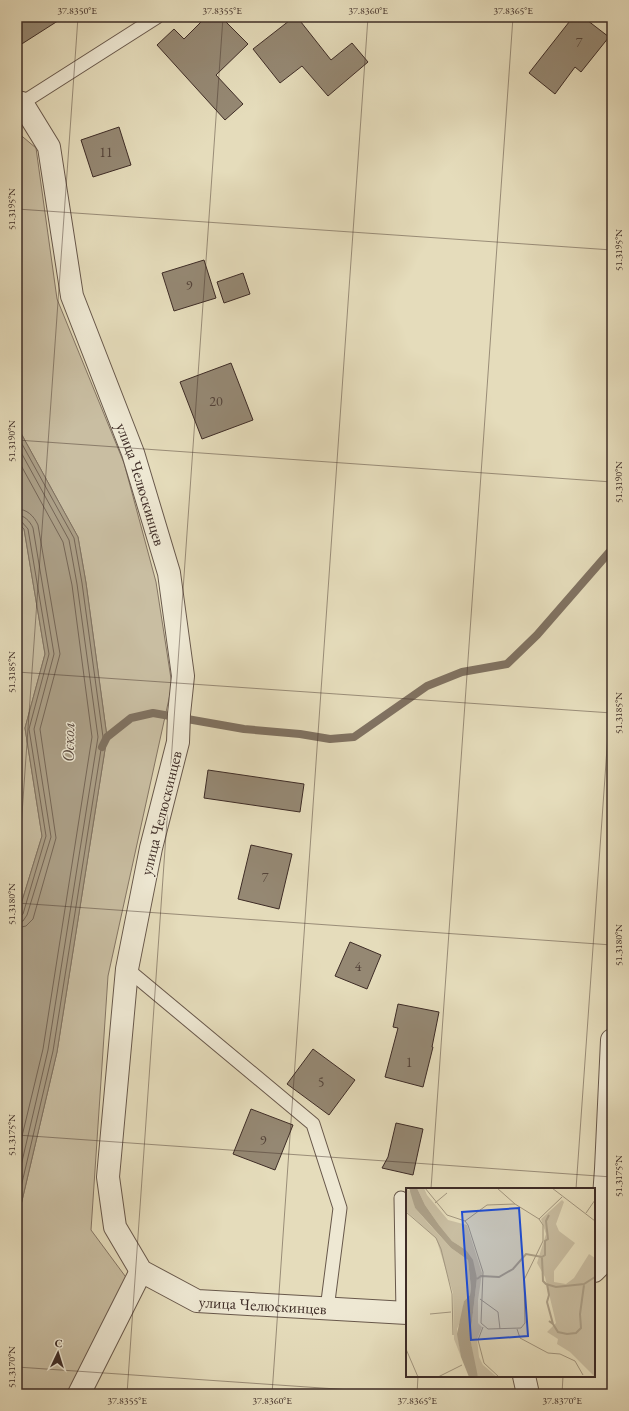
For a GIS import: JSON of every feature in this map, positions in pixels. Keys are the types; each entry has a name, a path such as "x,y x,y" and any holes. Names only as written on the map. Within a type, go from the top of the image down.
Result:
{"street":[{"name":"улица Челюскинцев","path":"20,103 49,147 72,296 133,453 169,573 183,676 178,742 151,848 127,969 108,1177 115,1227 141,1271 198,1301 405,1313"},
{"path":"595,1270 599,1266 606,1169 612,1040"},
{"path":"79,1394 141,1271"},
{"path":"524,1377 528,1394"}],"lane":[{"path":"20,103 157,17"},
{"path":"127,969 313,1124 340,1208 328,1309"},
{"path":"402,1198 405,1313"}],"shaded area":[{"path":"17,132 36,148 57,299 124,463 156,582 172,685 108,976 91,1230 128,1280 71,1394 17,1394 17,1222 57,1052 107,737 86,583 78,537 17,426"},
{"path":"17,522 24,529 45,654 25,728 42,836 17,915"}],"water":[{"name":"Оскол","path":"17,426 78,537 86,583 107,737 57,1052 17,1222 17,915 42,836 25,728 45,654 24,529 17,522"}],"building":[{"path":"17,17 64,17 17,47"},
{"path":"206,17 221,17 248,44 216,75 243,104 225,120 157,45 174,29 184,39"},
{"path":"294,17 297,17 331,60 352,43 368,62 328,96 302,66 280,83 253,49"},
{"path":"573,17 583,17 609,37 581,72 575,67 555,94 529,73"},
{"path":"119,127 131,165 93,177 81,140"},
{"path":"204,260 216,298 174,311 162,273"},
{"path":"243,273 250,294 224,303 217,282"},
{"path":"231,363 253,420 202,439 180,382"},
{"path":"208,770 304,784 300,812 204,798"},
{"path":"251,845 292,854 279,909 238,899"},
{"path":"350,942 381,955 367,989 335,976"},
{"path":"398,1004 439,1012 433,1047 423,1087 385,1077 398,1028 393,1027"},
{"path":"313,1049 355,1080 329,1115 287,1084"},
{"path":"251,1109 293,1125 275,1170 233,1154"},
{"path":"396,1123 423,1129 413,1175 382,1168 388,1157"}],"waterway":[{"path":"102,747 107,737 131,718 153,713 244,729 300,734 330,739 354,737 427,686 462,672 507,664 537,635 612,549"}]}
